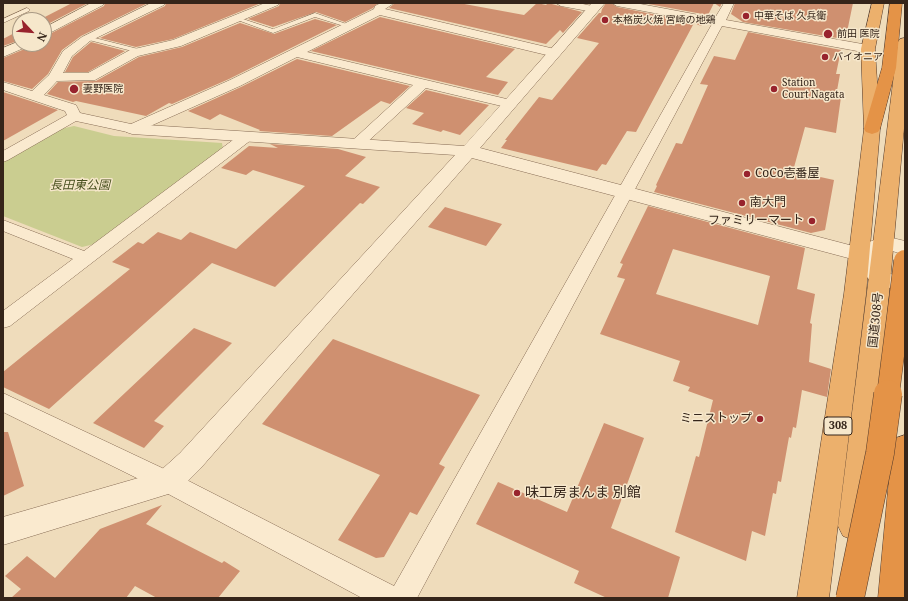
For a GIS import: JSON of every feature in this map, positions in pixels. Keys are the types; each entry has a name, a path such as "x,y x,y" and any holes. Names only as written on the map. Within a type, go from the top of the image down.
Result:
{"highway":[{"name":"308","path":"814,598 859,254 872,129 868,49 878,3"},
{"path":"872,129 889,68 896,3"},
{"name":"国道308号","path":"846,598 905,42"},
{"path":"850,598 880,453 905,261"},
{"path":"894,598 905,446"}],"street":[{"path":"52,29 99,3"},
{"path":"35,96 54,76 67,54 87,38 160,3"},
{"path":"54,76 90,77 134,53 177,43 274,3"},
{"path":"132,129 235,83 297,53 378,11 379,8 389,3"},
{"path":"561,3 596,6"},
{"path":"617,3 868,49"},
{"path":"402,598 729,3"},
{"path":"3,531 168,482 196,455 468,152 596,6"},
{"path":"378,11 554,53"},
{"path":"297,53 510,104"},
{"path":"358,143 423,83"},
{"path":"3,86 71,108 74,116"},
{"path":"3,157 74,116 132,129 447,149 483,154 859,254 880,278 905,285"},
{"path":"3,321 246,137"},
{"path":"3,225 86,258"},
{"path":"859,254 884,242 905,248"},
{"path":"3,402 168,482 390,598"}],"lane":[{"path":"4,20 27,10"},
{"path":"235,18 272,31 315,15 349,26"},
{"path":"87,38 140,51"}],"green space":[{"name":"長田東公園","path":"74,126 114,136 222,143 223,149 99,243 82,247 3,216 3,162 60,129"}],"building":[{"path":"72,3 88,3 52,22 52,13"},
{"path":"105,3 148,3 81,36 62,50 48,74 32,89 3,81 3,58 17,52 52,52 52,33 104,6"},
{"path":"166,3 261,3 173,39 136,47 100,38 165,6"},
{"path":"280,3 378,3 373,8 345,22 316,12 273,27 248,19 279,6"},
{"path":"395,3 459,3 524,15 537,3 546,5 548,3 582,12 563,33 560,30 546,44 389,8"},
{"path":"606,3 611,3 617,7 703,24 701,26 694,23 636,132 627,131 606,165 602,164 597,171 501,148 507,140 505,140 539,97 552,100 599,43 577,38 599,13 601,13"},
{"path":"643,3 714,3 708,15"},
{"path":"714,3 722,3 720,7"},
{"path":"735,3 853,3 846,37 843,39 743,22 731,14"},
{"path":"380,17 515,49 486,77 508,82 498,95 311,51"},
{"path":"315,19 337,25 229,79 172,104 169,103 146,116 76,101 73,102 47,94 58,82 96,81 139,57 182,47 240,23 274,34"},
{"path":"748,32 841,50 836,74 840,74 836,96 841,97 836,133 805,127 793,171 834,180 825,230 811,233 654,192 676,143 682,144 708,85 700,84 714,56 735,60"},
{"path":"12,34 12,43 3,46 3,39"},
{"path":"91,42 125,51 88,72 65,72 73,57"},
{"path":"297,59 410,86 390,104 381,101 332,136 259,131 260,130 220,114 210,120 188,111 241,87"},
{"path":"426,90 489,105 460,135 443,130 441,132 412,124 424,113 406,108"},
{"path":"3,92 58,110 3,141"},
{"path":"270,144 338,149 366,157 345,176 380,187 363,204 360,203 275,287 212,263 49,409 3,387 3,372 130,269 112,262 138,242 143,244 158,232 181,240 190,232 236,249 305,186 253,170 246,175 221,168 249,146 278,148"},
{"path":"648,206 805,248 797,289 815,294 810,323 812,324 809,362 831,369 827,397 802,390 796,428 793,427 791,438 789,437 781,482 778,481 776,494 773,493 765,536 752,531 746,561 675,532 696,456 699,457 713,400 688,391 690,387 673,381 680,361 600,334 625,279 617,277 623,264 620,263","holes":["673,249 770,276 758,325 656,294"]},
{"path":"445,207 502,224 486,246 428,227"},
{"path":"194,328 232,343 154,421 164,426 144,448 93,423"},
{"path":"333,339 480,395 439,464 445,467 417,515 410,512 384,557 376,558 338,540 380,475 262,424"},
{"path":"604,423 644,438 611,528 680,557 668,598 607,598 574,583 579,571 476,524 498,482 567,512"},
{"path":"3,432 8,432 24,486 3,496"},
{"path":"162,505 146,524 222,563 224,561 240,571 218,598 157,598 135,586 126,598 11,598 21,589 5,576 27,556 55,578 100,529"}],"place":[{"name":"中華そば 久兵衛","path":"746,16"},
{"name":"本格炭火焼 宮崎の地鶏","path":"605,20"},
{"name":"前田 医院","path":"828,34"},
{"name":"パイオニア","path":"825,57"},
{"name":"妻野医院","path":"74,89"},
{"name":"Station Court Nagata","path":"774,89"},
{"name":"CoCo壱番屋","path":"747,174"},
{"name":"南大門","path":"742,203"},
{"name":"ファミリーマート","path":"812,221"},
{"name":"ミニストップ","path":"760,419"},
{"name":"味工房まんま 別館","path":"517,493"}]}
